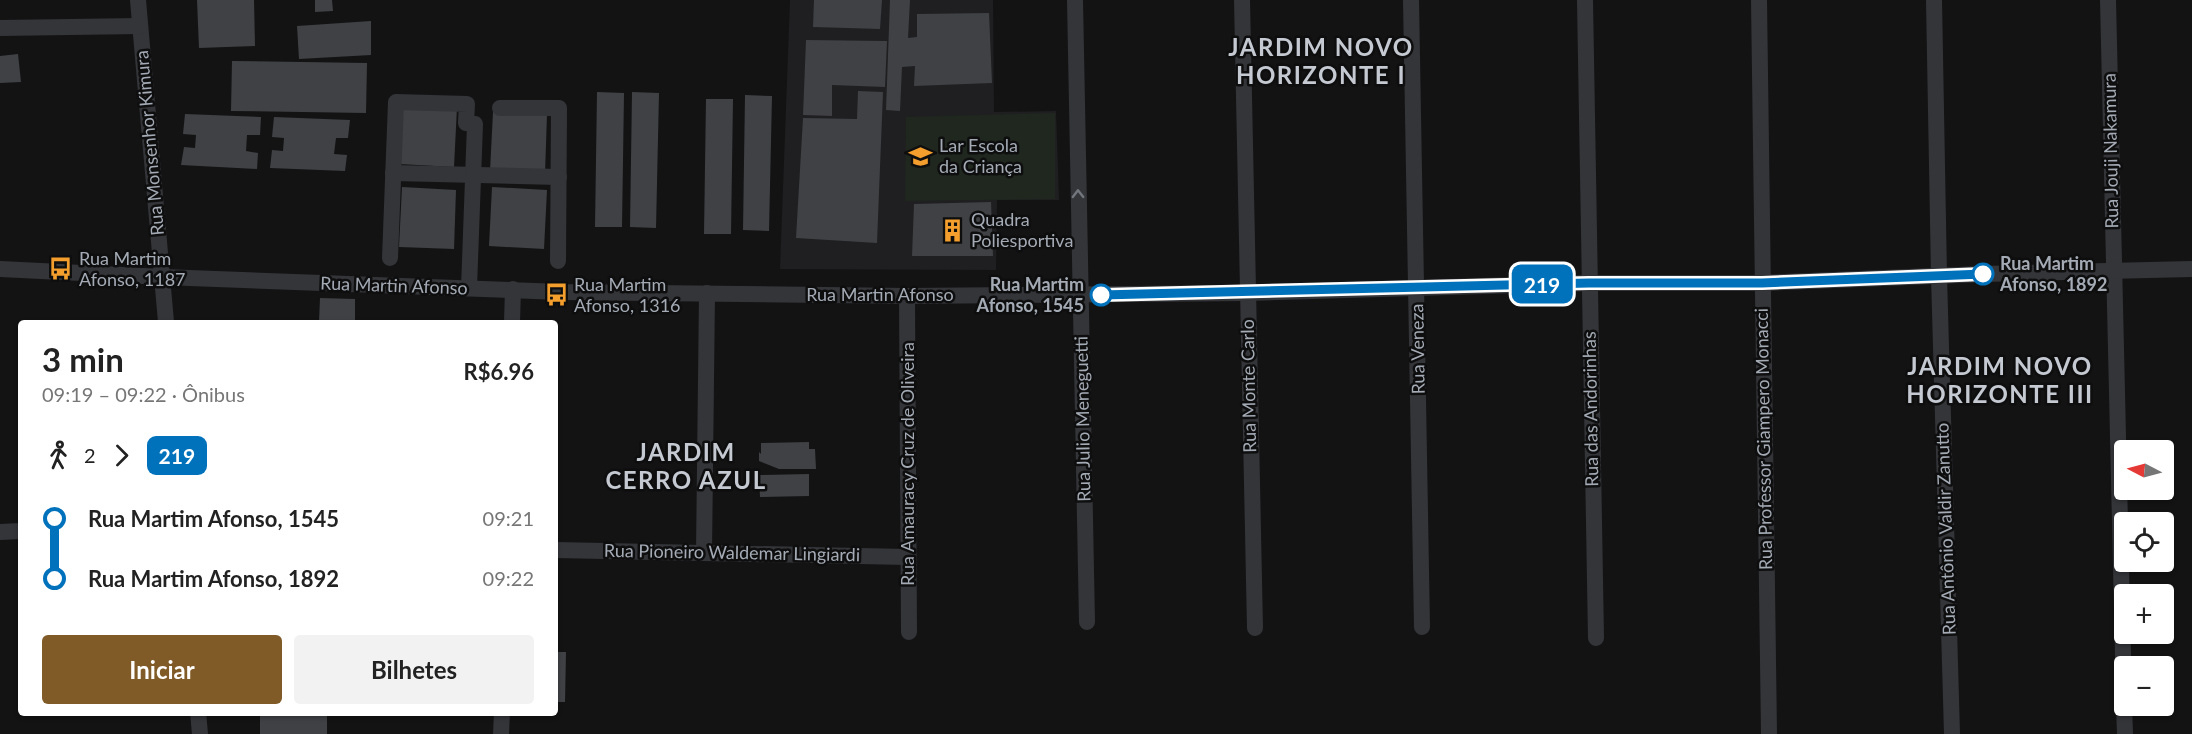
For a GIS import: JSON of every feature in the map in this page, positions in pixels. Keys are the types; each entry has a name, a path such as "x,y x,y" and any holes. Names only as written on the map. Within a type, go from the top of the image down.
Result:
{"street":[{"name":"Rua Monsenhor Kimura","path":"138,0 166,320"},
{"name":"Rua Julio Meneguetti","path":"1075,0 1087,622"},
{"name":"Rua Monte Carlo","path":"1242,0 1255,628"},
{"name":"Rua Veneza","path":"1411,0 1422,627"},
{"name":"Rua das Andorinhas","path":"1585,0 1596,638"},
{"name":"Rua Professor Giampero Monacci","path":"1759,0 1769,734"},
{"name":"Rua Antônio Valdir Zanutto","path":"1934,0 1952,734"},
{"name":"Rua Jouji Nakamura","path":"2108,0 2123,656"},
{"path":"0,28 140,26"},
{"path":"390,258 396,102 467,104 466,123 475,124 469,288"},
{"path":"500,108 559,108 558,261"},
{"path":"393,173 559,177"},
{"name":"Rua Martin Afonso","path":"0,268 163,278 469,288 907,296 1247,293 1589,283 1762,283 2192,269"},
{"path":"512,320 513,289"},
{"path":"704,553 707,293"},
{"name":"Rua Amauracy Cruz de Oliveira","path":"907,296 909,632"},
{"path":"0,532 18,531"},
{"name":"Rua Pioneiro Waldemar Lingiardi","path":"558,550 908,557"},
{"path":"198,716 200,734"},
{"path":"501,734 502,716"},
{"path":"2124,716 2125,734"}],"shaded area":[{"name":"Lar Escola da Criança","path":"790,0 993,0 994,112 1056,111 1059,200 997,200 996,270 780,269"},
{"path":"1055,113 1055,199 905,201 906,117"}],"building":[{"path":"197,0 254,0 255,46 199,48"},
{"path":"315,0 332,0 333,11 315,12"},
{"path":"814,0 882,0 880,29 813,27"},
{"path":"890,0 910,0 908,38 917,37 917,14 989,13 992,83 914,86 915,66 902,67 900,111 886,110"},
{"path":"371,21 371,55 299,59 297,26"},
{"path":"806,40 887,41 885,87 832,85 832,116 803,115"},
{"path":"18,54 21,82 0,83 0,56"},
{"path":"232,61 367,63 366,113 231,111"},
{"path":"858,91 883,92 877,243 796,238 803,118 857,119"},
{"path":"597,92 624,93 622,227 595,227"},
{"path":"632,92 659,93 656,228 630,227"},
{"path":"745,95 772,96 769,231 743,230"},
{"path":"706,99 733,99 731,234 704,234"},
{"path":"402,105 457,107 454,167 399,164"},
{"path":"493,112 547,114 545,174 490,171"},
{"path":"185,114 261,117 260,135 247,135 246,151 258,153 257,169 181,165 184,147 195,148 196,135 183,134"},
{"path":"274,117 350,120 348,138 336,138 334,154 347,155 345,171 270,168 272,150 283,151 284,138 272,137"},
{"path":"402,187 456,190 454,249 399,247"},
{"path":"492,187 547,190 544,249 489,246"},
{"name":"Quadra Poliesportiva","path":"991,202 993,256 912,256 914,204"},
{"path":"320,298 355,299 355,320 319,320"},
{"path":"809,442 809,449 815,449 816,469 779,469 759,461 761,443"},
{"path":"809,474 809,496 760,497 759,475"},
{"path":"558,652 566,652 565,702 558,702"},
{"path":"260,716 327,716 327,734 260,734"}],"bus line":[{"name":"219","path":"1101,295 1589,283 1762,283 1983,274"}],"place":[{"name":"Lar Escola da Criança","path":"921,156"},
{"name":"Quadra Poliesportiva","path":"953,230"},
{"name":"Rua Martim Afonso, 1187","path":"61,269"},
{"name":"Rua Martim Afonso, 1892","path":"1983,274"},
{"name":"Rua Martim Afonso, 1316","path":"556,295"},
{"name":"Rua Martim Afonso, 1545","path":"1101,295"}],"district":[{"name":"JARDIM NOVO HORIZONTE I","path":"1321,62"},
{"name":"JARDIM NOVO HORIZONTE III","path":"2000,381"},
{"name":"JARDIM CERRO AZUL","path":"686,467"}]}
